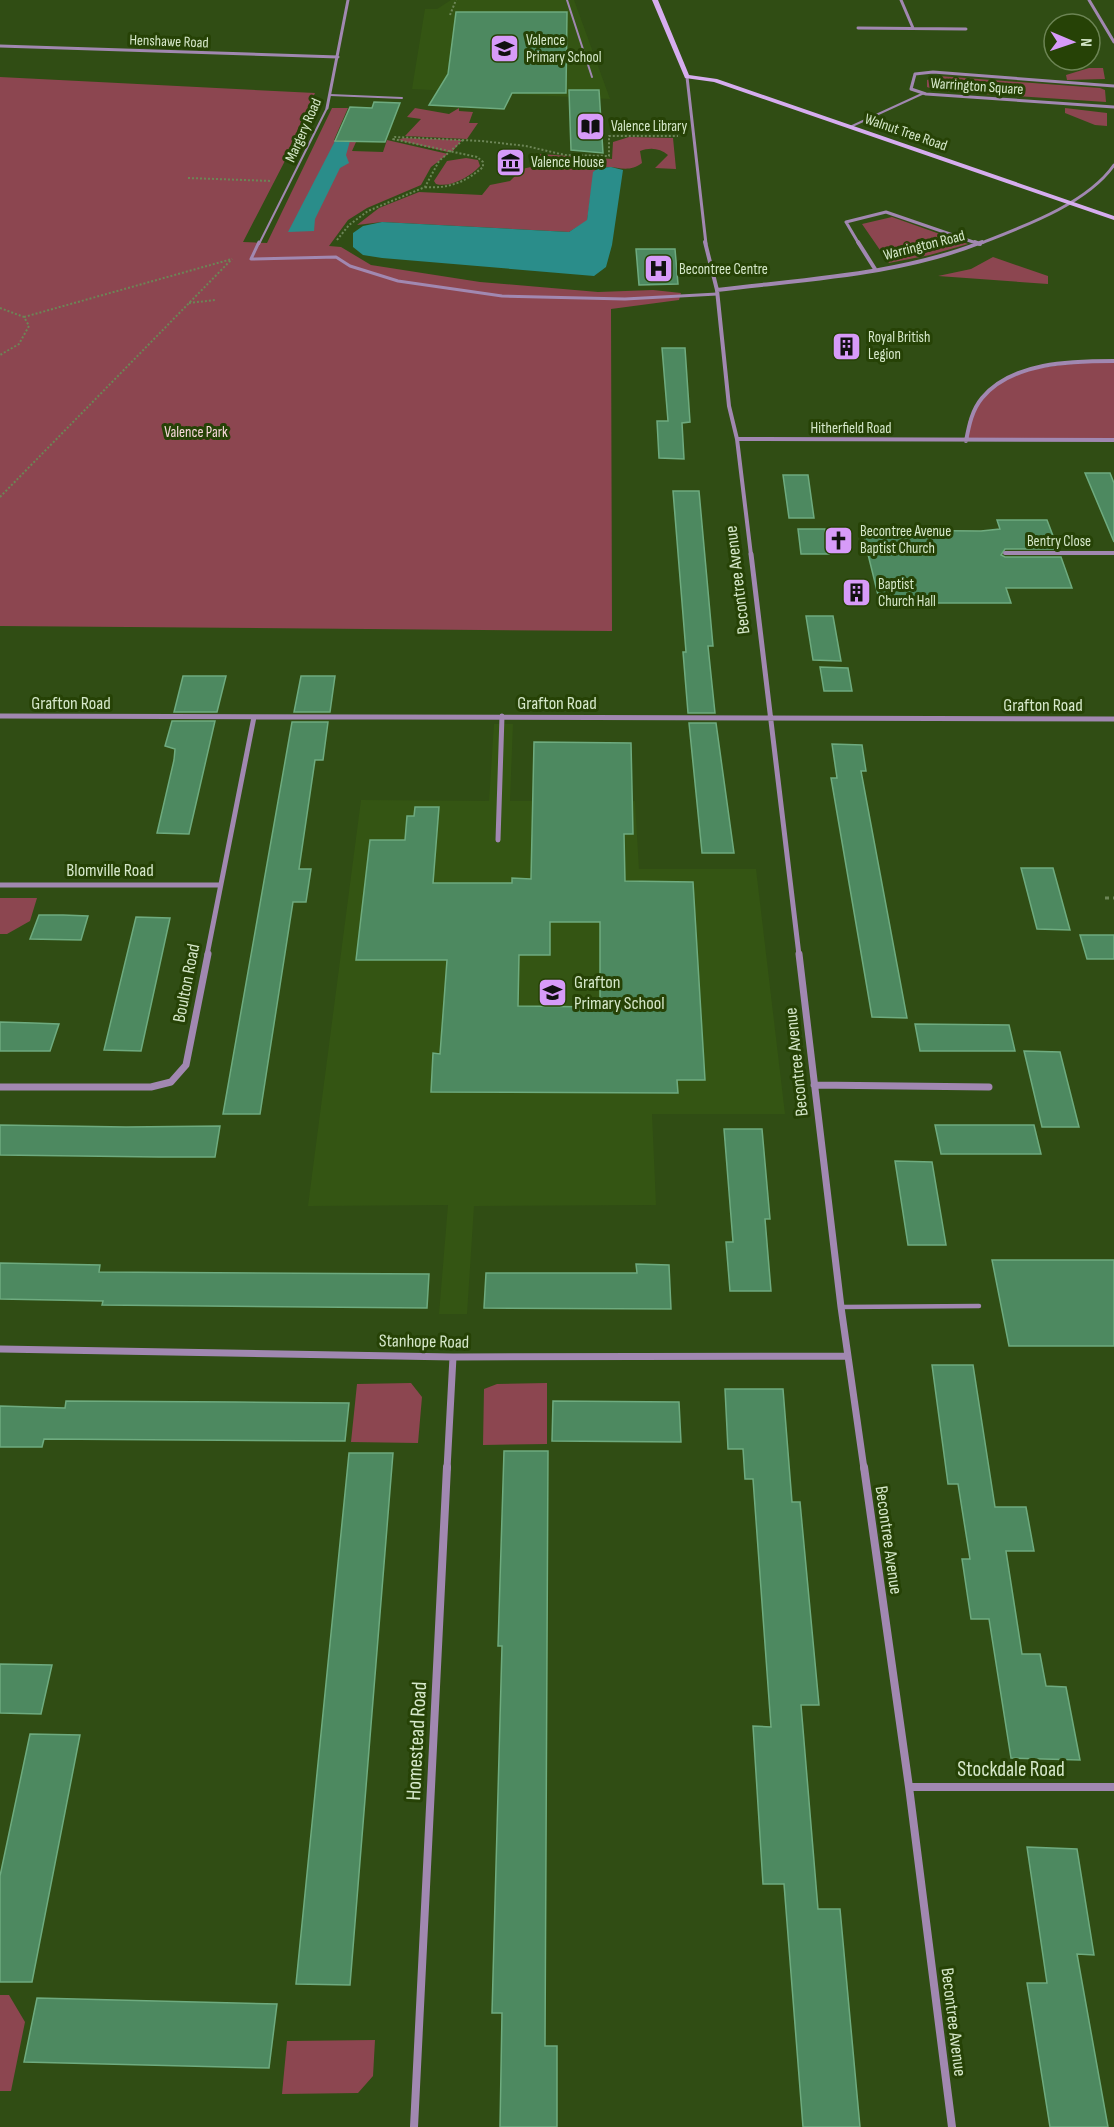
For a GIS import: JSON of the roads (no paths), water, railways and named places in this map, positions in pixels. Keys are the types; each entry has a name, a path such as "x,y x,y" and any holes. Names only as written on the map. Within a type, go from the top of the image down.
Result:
{"street":[{"name":"Margery Road","path":"327,108 348,0"},
{"name":"Becontree Avenue","path":"655,0 687,77 689,112 708,260 717,292 729,406 736,439 771,718 841,1307 909,1787 952,2127"},
{"path":"901,0 913,28"},
{"path":"1089,0 1114,42"},
{"path":"858,28 966,28"},
{"name":"Henshawe Road","path":"0,46 338,57"},
{"name":"Warrington Square","path":"1114,86 933,72 915,74 911,89 924,93 1114,107"},
{"name":"Walnut Tree Road","path":"687,77 715,80 1114,218"},
{"name":"Warrington Road","path":"717,292 932,259 981,244 1071,203 1108,176 1114,165"},
{"path":"875,269 846,222 886,212 981,244"},
{"path":"966,441 967,421 976,402 989,389 1007,378 1045,366 1089,360 1114,361"},
{"name":"Hitherfield Road","path":"736,439 1114,440"},
{"name":"Bentry Close","path":"1005,553 1114,553"},
{"name":"Grafton Road","path":"0,716 1114,719"},
{"path":"498,840 502,716"},
{"name":"Boulton Road","path":"0,1087 151,1087 171,1082 186,1065 254,717"},
{"name":"Blomville Road","path":"0,885 220,885"},
{"path":"814,1085 989,1087"},
{"name":"Stanhope Road","path":"0,1349 453,1357 848,1356"},
{"name":"Homestead Road","path":"414,2127 453,1357"},
{"name":"Stockdale Road","path":"909,1787 1114,1787"}],"lane":[{"path":"567,0 592,77"},
{"path":"850,127 924,93"},
{"path":"330,95 402,98"},
{"name":"Margery Road","path":"327,108 251,258 336,257 350,266 398,281 501,296 625,299 717,292"},
{"path":"841,1307 979,1306"}],"water":[{"path":"335,141 350,141 346,155 349,163 340,168 315,219 314,231 288,232"},
{"path":"611,167 623,170 612,245 606,267 594,276 382,258 363,255 353,247 353,233 363,226 382,222 569,232 587,220 593,172 598,168"}],"place":[{"name":"Valence Primary School","path":"505,49"},
{"name":"Valence Library","path":"590,126"},
{"name":"Valence House","path":"510,162"},
{"name":"Becontree Centre","path":"658,269"},
{"name":"Royal British Legion","path":"847,346"},
{"name":"Becontree Avenue Baptist Church","path":"839,540"},
{"name":"Baptist Church Hall","path":"857,593"},
{"name":"Grafton Primary School","path":"553,992"}],"park label":[{"name":"Valence Park","path":"196,432"}]}
